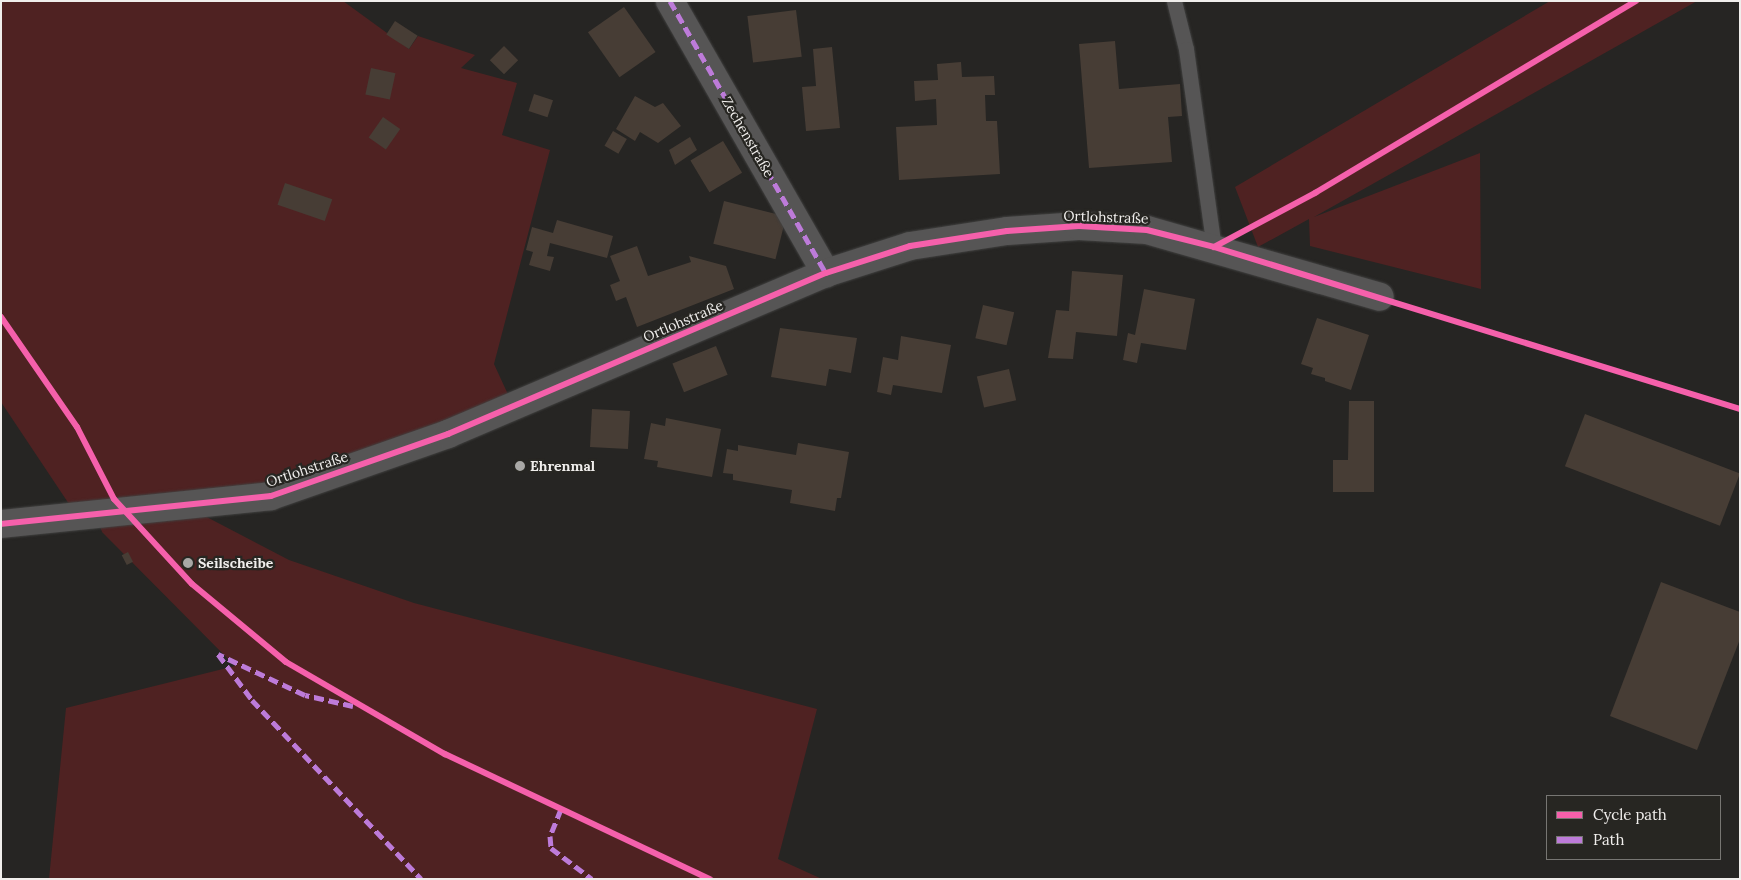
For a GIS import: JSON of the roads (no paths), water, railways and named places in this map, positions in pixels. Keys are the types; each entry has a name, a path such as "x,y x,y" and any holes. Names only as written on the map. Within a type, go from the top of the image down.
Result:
{"street":[{"name":"Zechenstraße","path":"670,1 826,274"},
{"name":"Ortlohstraße","path":"1,524 271,496 448,434 826,274 910,246 1007,231 1079,226 1147,230 1214,247 1380,297"}],"lane":[{"path":"1174,1 1186,49 1214,247"}],"place":[{"name":"Ehrenmal","path":"520,466"},
{"name":"Seilscheibe","path":"188,563"}]}
